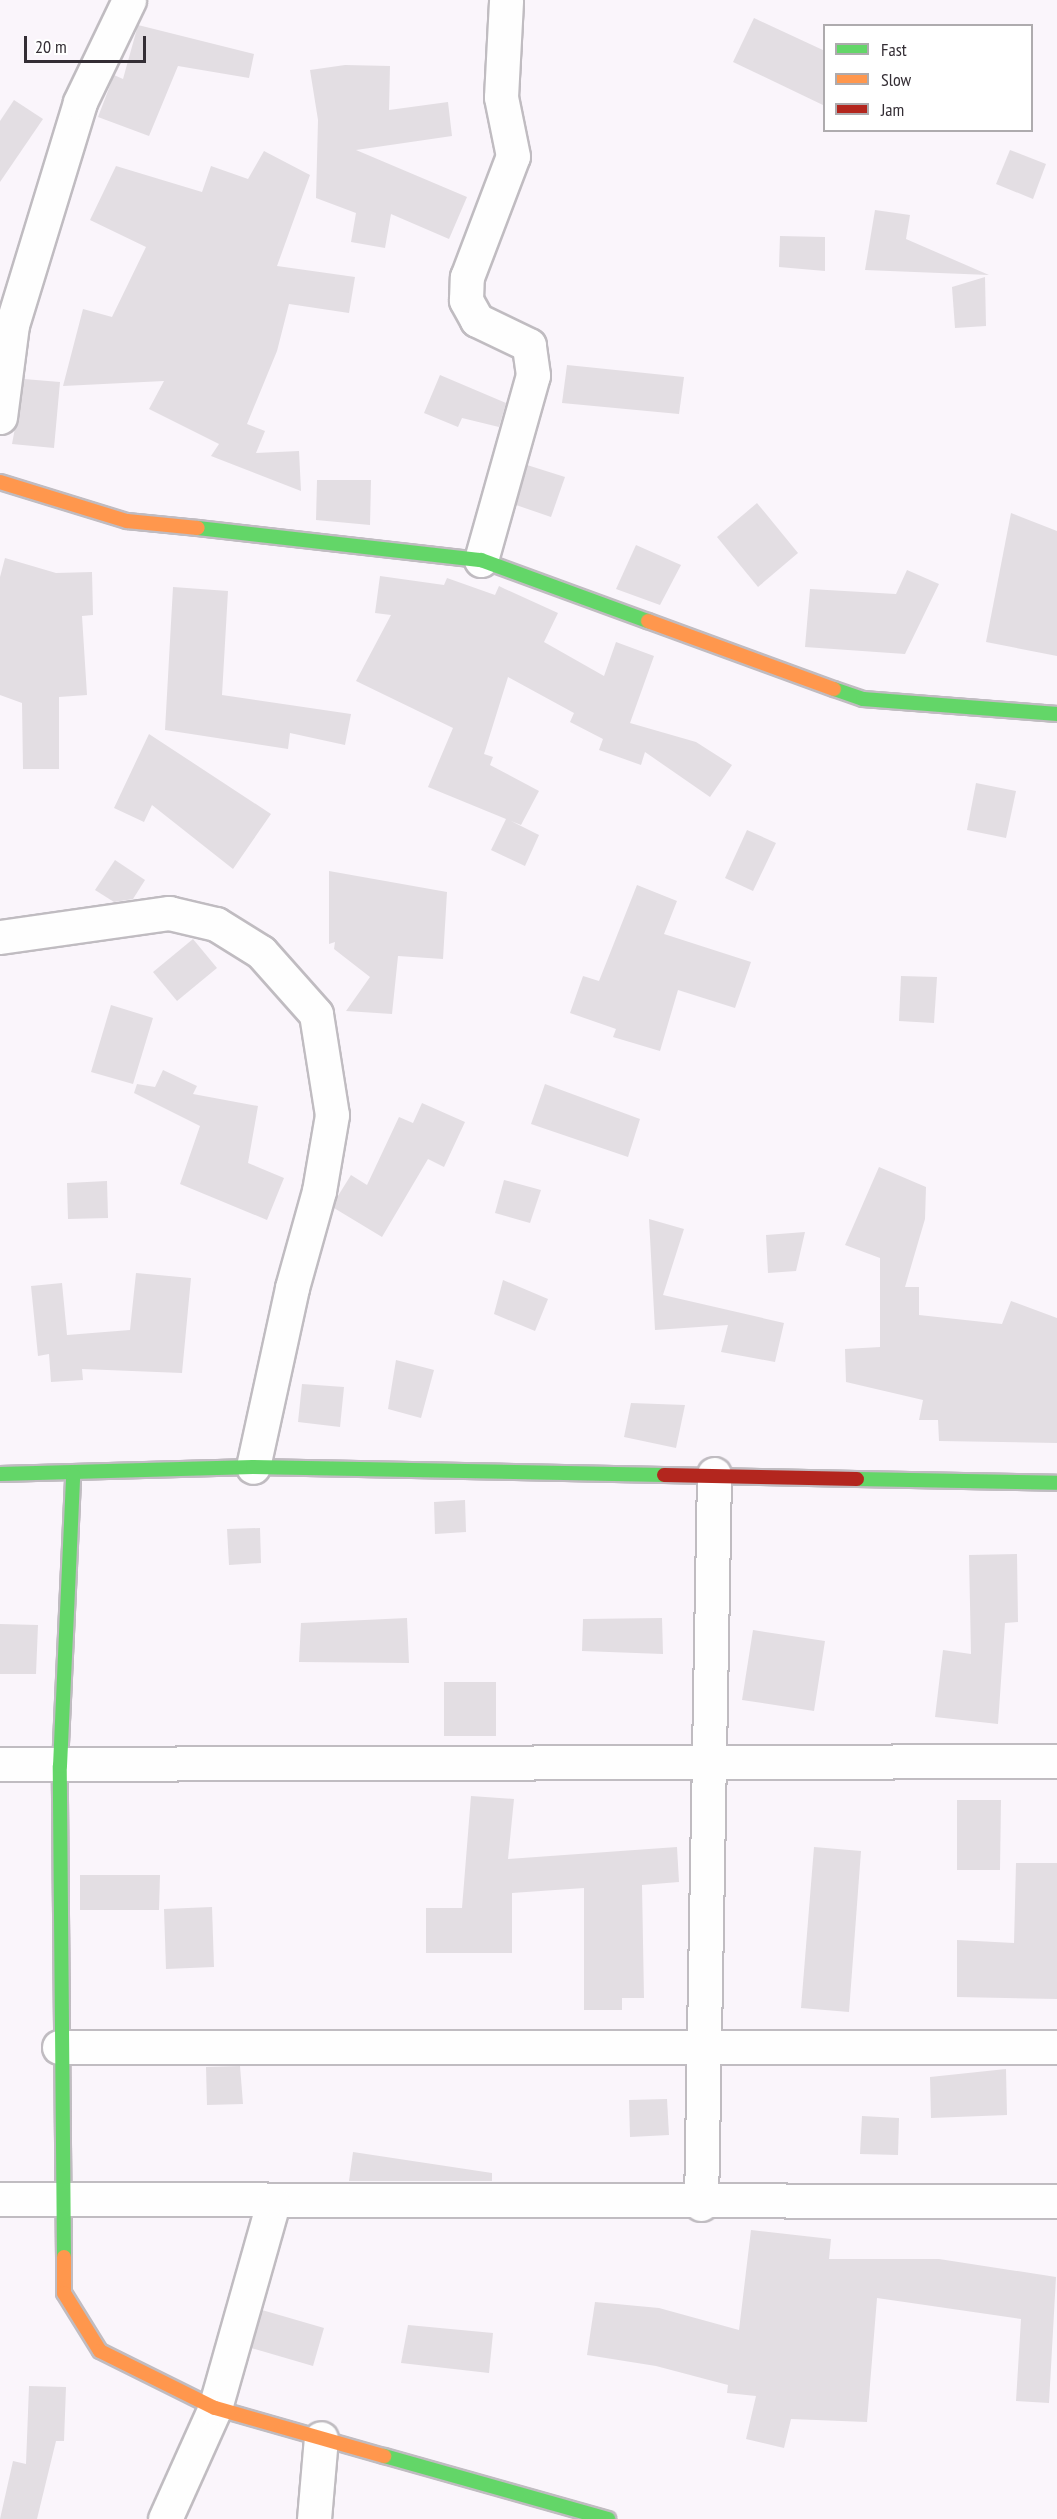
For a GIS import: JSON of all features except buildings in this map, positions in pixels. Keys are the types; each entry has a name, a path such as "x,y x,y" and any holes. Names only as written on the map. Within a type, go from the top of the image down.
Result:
{"street":[{"path":"0,417 12,324 80,102 129,0"},
{"path":"481,560 533,375 529,345 477,320 466,300 467,276 513,156 501,97 506,0"},
{"path":"0,482 127,521 376,544 481,560 863,699 1057,714"},
{"path":"0,937 169,913 216,924 261,952 316,1014 332,1115 253,1467"},
{"path":"0,1474 73,1475 253,1467 714,1474 1057,1483"},
{"path":"702,2204 712,1764 714,1474"},
{"path":"73,1475 60,1766 60,2202 64,2294 99,2351 215,2408 608,2519"},
{"path":"0,1764 60,1766 1057,1761"},
{"path":"59,2047 1057,2047"},
{"path":"0,2199 60,2202 702,2204 1057,2201"},
{"path":"165,2519 215,2408 273,2203"},
{"path":"314,2519 321,2438"}],"traffic: fast":[{"path":"198,528 481,560 648,621"},
{"path":"834,689 863,699 1057,714"},
{"path":"0,1474 253,1467 664,1475"},
{"path":"64,2257 60,1766 73,1475"},
{"path":"857,1479 1057,1483"},
{"path":"384,2456 608,2519"}],"traffic: slow":[{"path":"0,482 127,521 198,528"},
{"path":"648,621 834,689"},
{"path":"64,2257 64,2293 100,2351 215,2408 384,2456"}],"traffic: jam":[{"path":"664,1475 857,1479"}]}
